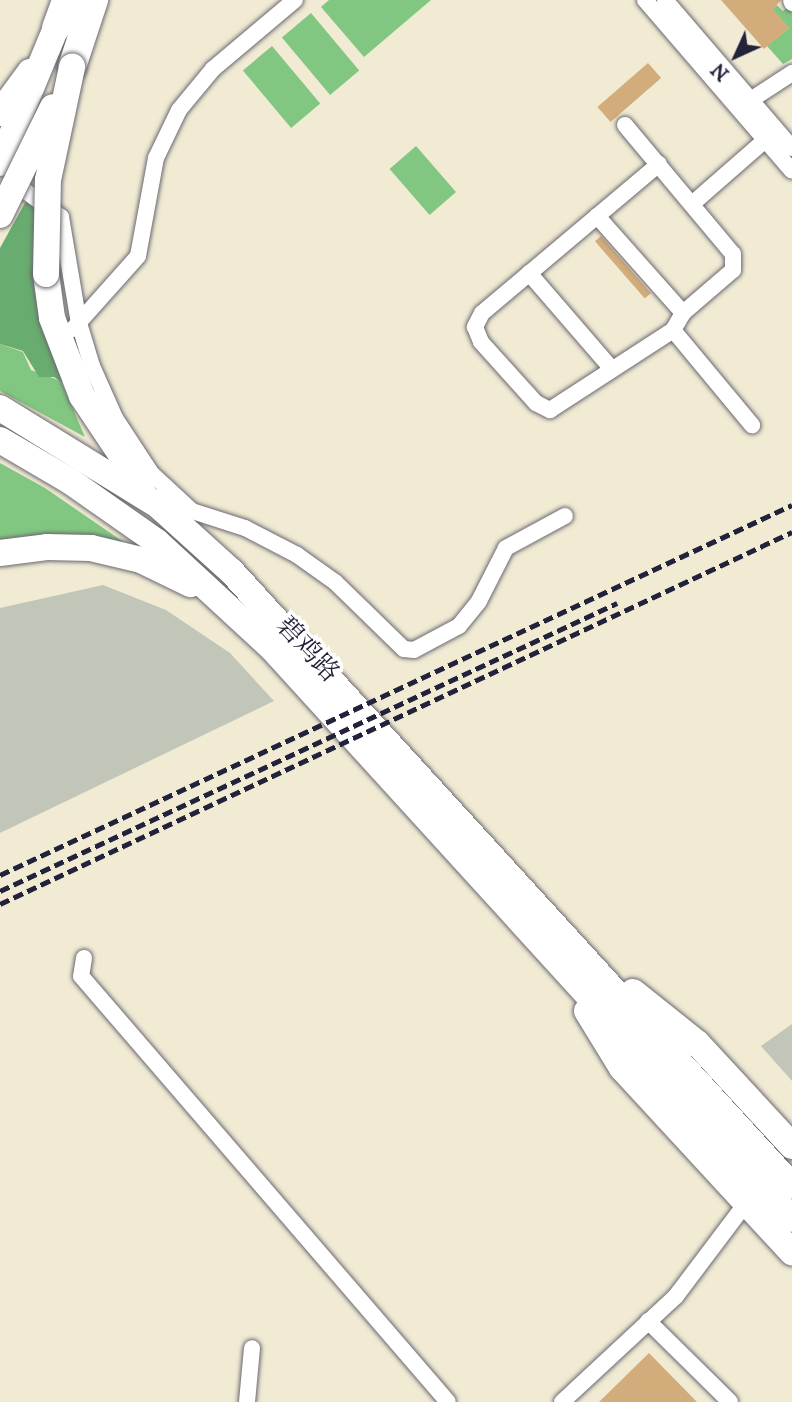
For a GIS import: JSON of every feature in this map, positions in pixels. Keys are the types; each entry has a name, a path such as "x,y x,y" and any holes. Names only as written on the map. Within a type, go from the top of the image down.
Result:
{"highway":[{"path":"0,163 66,0"},
{"path":"94,0 72,68 48,180 46,274 70,332 82,396 120,457 159,506"},
{"path":"0,113 56,28"},
{"path":"0,215 72,68"},
{"name":"碧鸡路","path":"0,408 159,506 232,571 313,655 563,951"},
{"name":"碧鸡路","path":"0,440 69,481 158,542 226,604 563,951"},
{"path":"0,553 70,546 115,553 164,570 226,604"},
{"path":"563,951 697,1043 792,1146"},
{"path":"563,951 792,1186"},
{"path":"563,951 622,1068 792,1252"},
{"path":"563,951 792,1219"}],"street":[{"path":"70,332 138,256 156,158 179,110 212,69 295,0"},
{"path":"645,0 771,135 792,171"},
{"path":"665,0 744,104"},
{"path":"744,104 792,73"},
{"path":"625,125 659,164 729,248 734,262 728,276 683,313 673,330 555,409 545,410 481,342 477,320 659,164"},
{"path":"771,135 792,148"},
{"path":"692,204 771,135"},
{"path":"24,190 61,217 70,332 114,418 170,494 192,511 245,528 297,555 335,582 404,649 414,650 459,626 474,608 506,548 565,516"},
{"path":"597,216 683,313"},
{"path":"530,273 612,369"},
{"path":"673,330 752,425"},
{"path":"84,958 81,976 448,1402"},
{"path":"562,1402 676,1296 746,1203"},
{"path":"649,1321 730,1402"},
{"path":"247,1402 252,1348"}],"shaded area":[{"path":"103,585 166,610 230,653 274,701 0,833 0,608"},
{"path":"792,1024 792,1081 761,1046"}],"green space":[{"path":"329,0 431,0 364,57 321,7"},
{"path":"777,5 783,11 789,6 792,14 792,59 783,64 767,46 789,28 772,9"},
{"path":"311,13 359,70 330,95 282,37"},
{"path":"272,46 320,103 291,128 243,70"},
{"path":"416,146 456,192 430,215 390,169"},
{"path":"26,201 42,210 56,362 63,383 54,377 39,377 23,351 0,344 0,248"},
{"path":"0,344 23,352 31,370 61,381 85,437 0,391"},
{"path":"0,463 45,488 125,543 0,542"}],"building":[{"path":"721,0 781,0 773,9 789,28 764,49"},
{"path":"648,63 661,78 611,122 597,107"},
{"path":"601,236 651,293 645,299 595,241"},
{"path":"649,1353 697,1402 599,1402"}],"railway":[{"path":"0,875 792,505"},
{"path":"0,904 792,532"},
{"path":"0,891 617,603"}]}
